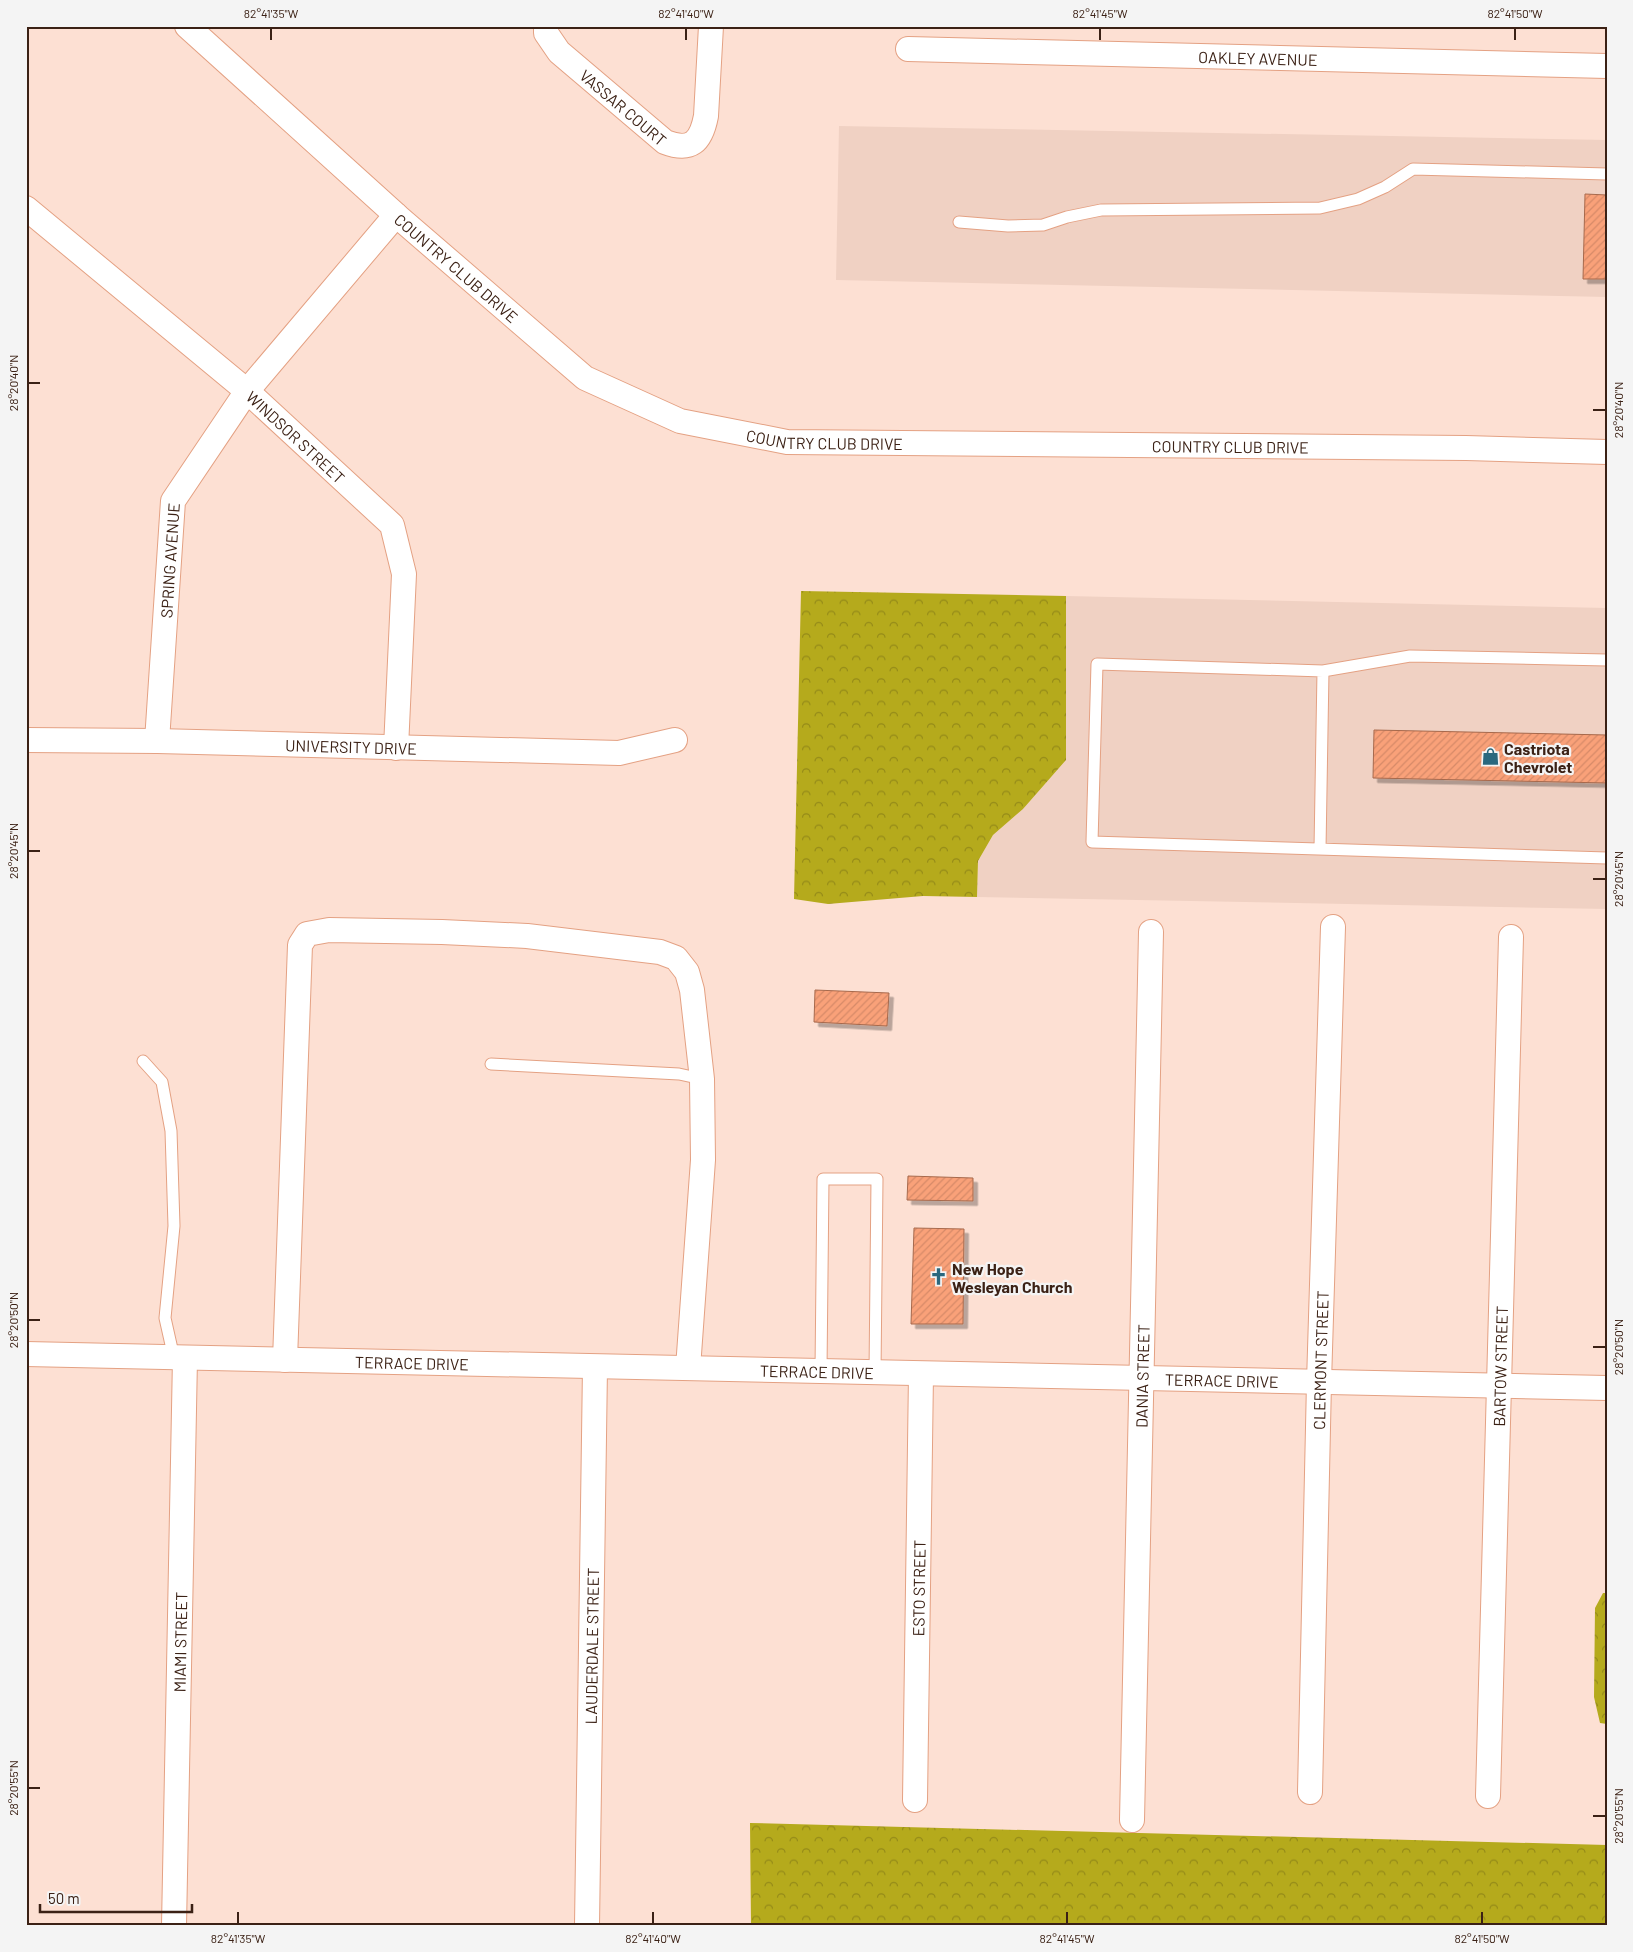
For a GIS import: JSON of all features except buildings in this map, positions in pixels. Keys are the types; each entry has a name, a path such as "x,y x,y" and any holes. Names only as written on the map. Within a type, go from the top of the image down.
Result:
{"street":[{"name":"COUNTRY CLUB DRIVE","path":"187,26 212,34 396,215 586,378 680,421 787,442 1436,448 1607,452"},
{"name":"VASSAR COURT","path":"546,26 546,33 559,52 664,142 684,147 700,137 704,128 711,26"},
{"name":"OAKLEY AVENUE","path":"908,49 1607,66"},
{"name":"WINDSOR STREET","path":"26,208 248,391 392,524 404,574 396,748"},
{"name":"SPRING AVENUE","path":"157,741 173,501 248,391 396,215"},
{"name":"UNIVERSITY DRIVE","path":"26,740 157,741 619,754 675,740"},
{"name":"CLERMONT STREET","path":"1310,1792 1319,1382 1333,927"},
{"path":"286,1360 300,945 307,934 329,930 442,932 517,936 660,952 676,958 687,972 692,990 702,1079 703,1160 688,1368"},
{"name":"DANIA STREET","path":"1132,1820 1152,932"},
{"name":"BARTOW STREET","path":"1488,1796 1511,937"},
{"name":"TERRACE DRIVE","path":"26,1354 1607,1388"},
{"name":"MIAMI STREET","path":"174,1926 180,1358"},
{"name":"LAUDERDALE STREET","path":"587,1926 595,1367"},
{"name":"ESTO STREET","path":"915,1800 921,1374"}],"lane":[{"path":"959,222 1008,226 1043,224 1101,210 1320,208 1358,199 1385,187 1413,169 1607,174"},
{"path":"1607,660 1410,656 1323,671 1097,664 1092,842 1607,858"},
{"path":"1320,849 1323,671"},
{"path":"143,1061 162,1082 171,1131 174,1226 165,1318 180,1358"},
{"path":"491,1064 679,1074 702,1079"},
{"path":"821,1371 823,1179 877,1179 875,1372"}],"shaded area":[{"path":"839,126 1607,140 1607,297 836,280"},
{"name":"Castriota Chevrolet","path":"1066,596 1607,608 1607,909 977,897 978,861 993,835 1023,809 1066,760"}],"green space":[{"path":"801,591 1066,596 1066,760 1023,809 993,835 978,861 977,897 923,896 828,904 794,899"},
{"path":"1603,1593 1607,1593 1607,1724 1600,1723 1594,1697 1595,1608"},
{"path":"750,1823 1607,1845 1607,1926 751,1926"}],"place":[{"name":"Castriota Chevrolet","path":"1490,757"},
{"name":"New Hope Wesleyan Church","path":"938,1277"}]}
